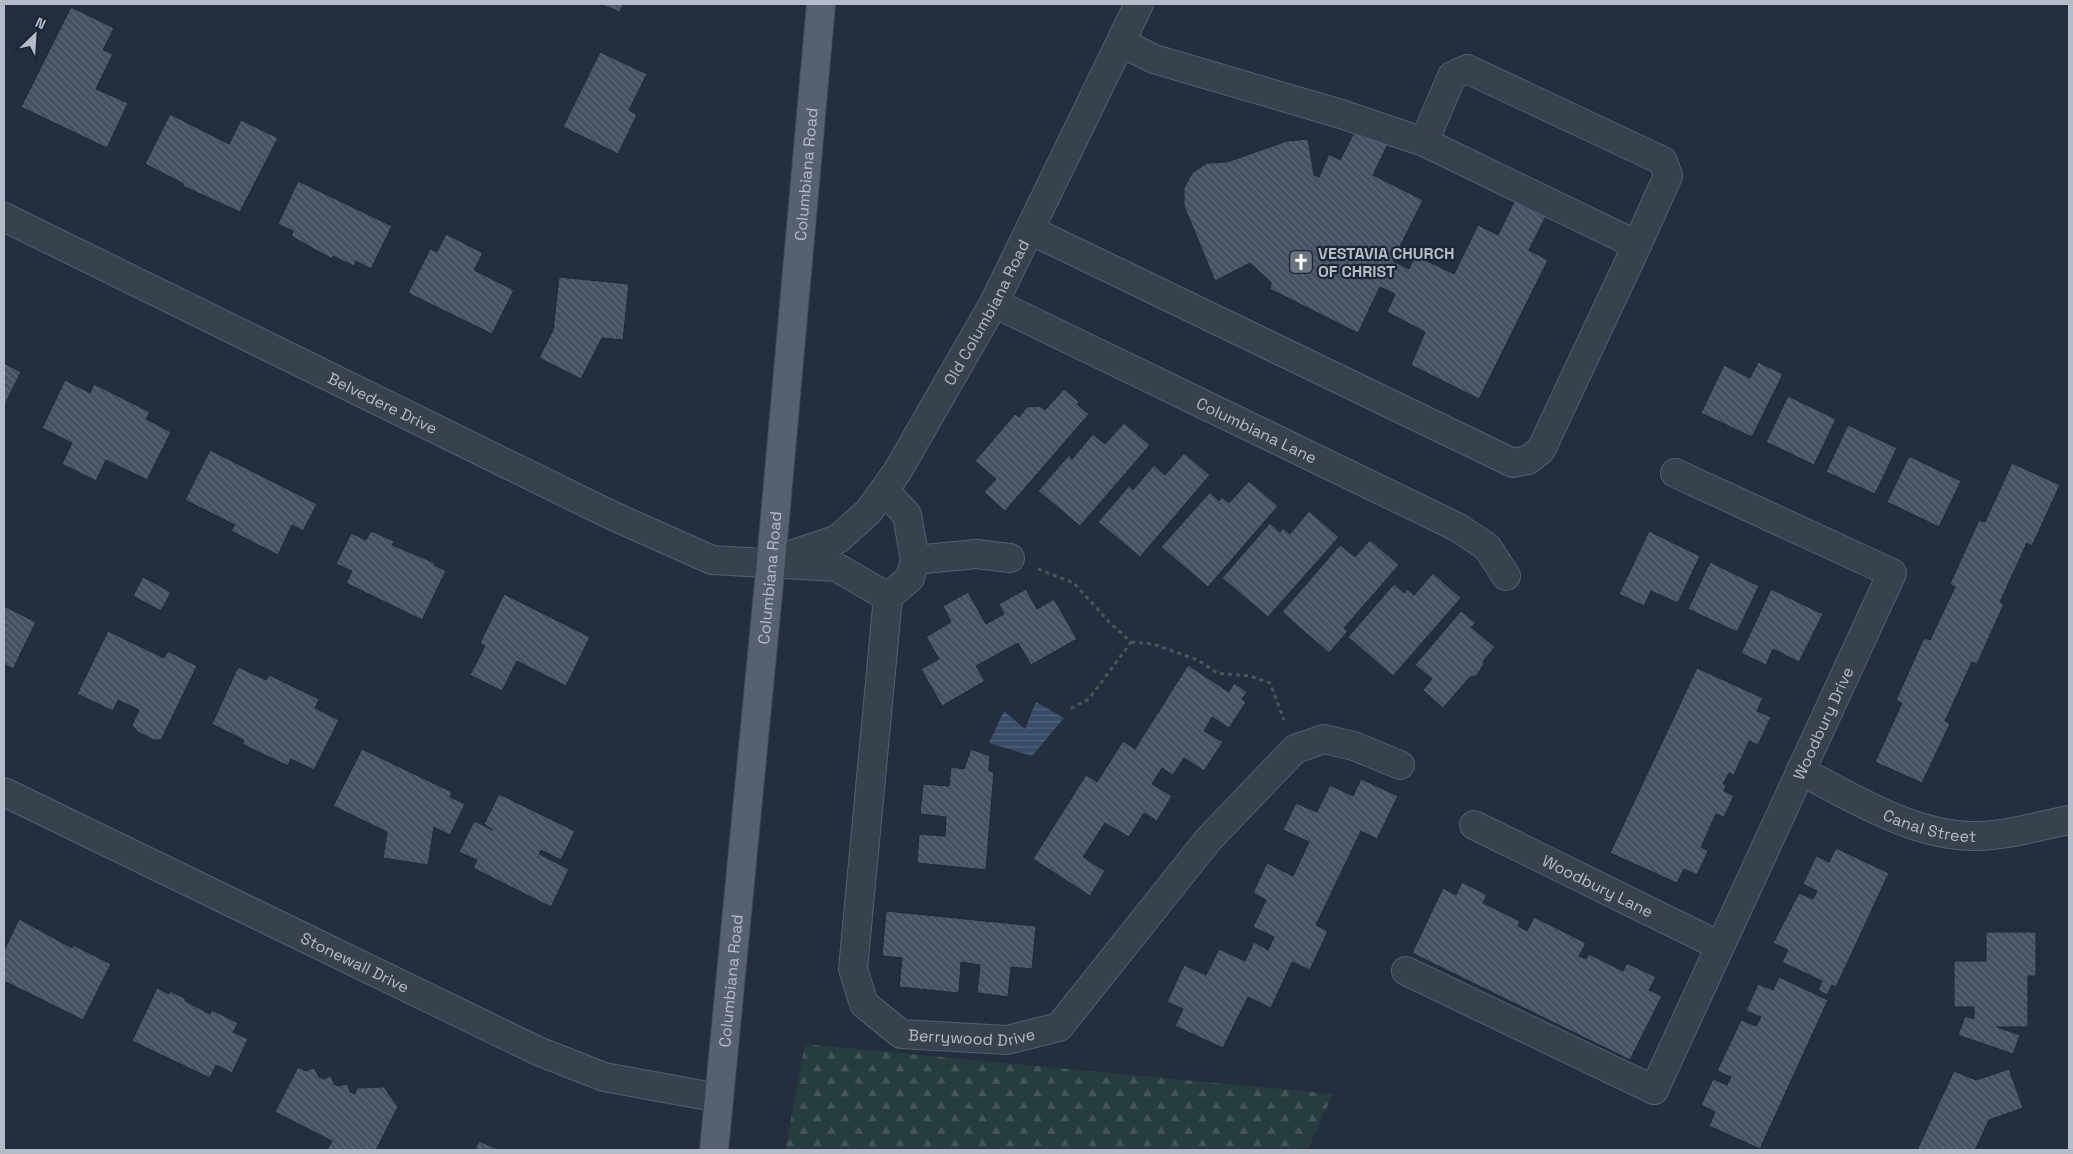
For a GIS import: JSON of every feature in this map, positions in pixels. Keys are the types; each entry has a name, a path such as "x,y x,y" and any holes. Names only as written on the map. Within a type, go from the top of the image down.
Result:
{"main road":[{"name":"Columbiana Road","path":"714,1150 771,562 821,4"}],"street":[{"name":"Old Columbiana Road","path":"771,562 838,539 869,510 897,472 994,303 1122,44 1139,4"},
{"path":"1122,44 1154,59 1341,114 1424,142 1637,245"},
{"path":"1030,230 1513,463 1528,460 1541,450 1668,176 1663,161 1468,69 1452,76 1424,142"},
{"name":"Belvedere Drive","path":"4,217 611,515 712,560 771,562"},
{"name":"Columbiana Lane","path":"994,303 1457,527 1487,547 1506,576"},
{"name":"Woodbury Drive","path":"1406,971 1654,1090 1892,572 1675,473"},
{"path":"771,562 836,567 888,597 910,578 915,560 907,515 884,490"},
{"path":"915,560 976,554 1010,558"},
{"name":"Berrywood Drive","path":"888,597 853,969 864,1004 901,1034 1007,1040 1059,1027 1208,840 1295,749 1324,738 1354,746 1400,765"},
{"name":"Canal Street","path":"1800,771 1911,825 1944,834 1975,836 2001,834 2069,820"},
{"name":"Stonewall Drive","path":"4,792 538,1051 604,1077 719,1098"},
{"name":"Woodbury Lane","path":"1474,825 1720,946"}],"path":[{"path":"1010,558 1074,583 1109,622 1131,642 1153,644 1198,660 1217,673 1250,676 1270,683 1295,749"},
{"path":"1068,710 1089,699 1131,642"}],"green space":[{"path":"805,1044 1333,1094 1307,1150 785,1150"}],"water":[{"path":"1036,702 1064,718 1032,756 989,743 1004,711 1025,729"}],"building":[{"path":"600,4 623,4 620,12"},
{"path":"71,7 114,28 103,50 113,54 96,89 128,103 107,148 21,107"},
{"path":"600,52 647,74 629,110 637,115 618,154 563,127"},
{"path":"170,114 229,144 241,120 278,138 240,212 183,186 184,184 145,164"},
{"name":"VESTAVIA CHURCH OF CHRIST","path":"1358,125 1389,142 1373,175 1423,200 1393,261 1409,269 1415,255 1454,274 1478,225 1498,235 1518,194 1549,210 1529,250 1548,260 1479,399 1411,365 1425,332 1387,312 1395,294 1380,287 1358,333 1270,289 1271,282 1250,263 1215,281 1184,206 1184,188 1192,173 1207,163 1227,162 1287,141 1308,139 1314,175 1319,177 1329,154 1340,160"},
{"path":"298,181 392,226 371,269 356,261 354,266 333,256 332,259 291,236 293,231 278,224"},
{"path":"446,234 483,253 474,270 514,290 492,334 408,293 430,249 437,252"},
{"path":"559,277 629,284 623,340 602,338 581,379 539,358 553,330"},
{"path":"1758,362 1783,374 1752,437 1701,413 1724,365 1750,378"},
{"path":"4,363 21,372 4,406"},
{"path":"65,380 90,393 94,384 150,412 146,419 171,432 147,480 106,460 96,481 62,464 72,443 42,428"},
{"path":"1064,389 1089,414 1005,511 984,492 996,479 975,461 1015,414 1019,417 1027,407 1040,406 1045,410"},
{"path":"1788,396 1836,419 1814,465 1766,442"},
{"path":"1124,423 1150,445 1080,526 1038,491 1069,455 1072,459 1093,434 1105,444"},
{"path":"1848,425 1897,448 1875,494 1826,472"},
{"path":"210,450 317,504 303,531 292,525 278,555 231,531 235,525 185,500"},
{"path":"1184,453 1210,475 1140,557 1098,522 1129,486 1133,490 1154,465 1165,475"},
{"path":"1909,456 1961,481 1939,527 1887,502"},
{"path":"2012,463 2060,485 2032,546 2027,543 2000,602 2004,604 1977,664 1972,662 1945,721 1950,724 1922,783 1875,762 1902,703 1896,700 1924,638 1930,640 1955,587 1950,584 1979,520 1985,522"},
{"path":"1249,481 1278,506 1208,587 1161,547 1210,492 1219,501 1222,497 1229,503"},
{"path":"1309,511 1339,537 1268,617 1222,578 1270,523 1280,532 1283,528 1290,534"},
{"path":"371,531 394,541 392,545 435,563 434,565 446,571 422,620 346,583 352,571 336,564 351,533 366,540"},
{"path":"1649,531 1700,556 1678,603 1651,591 1644,606 1619,594"},
{"path":"1370,540 1399,565 1344,628 1348,631 1329,653 1282,612 1340,545 1355,557"},
{"path":"1710,562 1759,586 1737,632 1688,609"},
{"path":"1433,573 1461,598 1393,676 1348,637 1394,584 1404,593 1407,589 1414,595"},
{"path":"143,577 171,592 161,611 133,596"},
{"path":"1026,589 1037,609 1054,599 1077,639 1031,665 1018,643 976,666 985,681 942,706 921,669 939,659 926,637 951,622 943,606 968,592 986,624 1004,614 999,604"},
{"path":"1771,589 1823,614 1799,662 1773,649 1766,665 1741,653"},
{"path":"504,594 590,637 566,686 517,661 502,691 470,675 485,646 480,643"},
{"path":"4,606 36,622 13,669 4,664"},
{"path":"1461,611 1476,623 1471,627 1495,647 1484,660 1483,666 1476,676 1470,677 1443,708 1423,690 1432,679 1415,665"},
{"path":"108,631 164,658 168,651 197,666 161,740 154,740 138,732 132,725 139,710 118,700 113,711 77,694"},
{"path":"1188,665 1229,692 1234,683 1247,692 1242,699 1246,702 1229,728 1212,717 1204,731 1223,742 1204,771 1184,758 1173,775 1162,768 1152,784 1172,796 1157,821 1144,813 1129,837 1105,823 1083,857 1105,871 1090,896 1033,859 1086,775 1097,782 1123,741 1135,749"},
{"path":"238,667 266,680 269,675 319,699 315,708 339,720 314,770 291,759 288,766 242,744 244,740 212,724"},
{"path":"1697,668 1763,698 1757,711 1771,717 1758,745 1749,741 1734,775 1729,773 1723,784 1726,785 1724,791 1734,796 1724,817 1716,814 1701,847 1708,851 1697,875 1684,869 1677,883 1610,853"},
{"path":"362,749 452,792 450,797 465,804 450,835 434,827 428,865 383,858 387,832 333,806"},
{"path":"971,749 990,756 989,771 994,772 986,870 917,863 919,834 945,836 946,817 920,814 923,784 949,786 951,767 964,769"},
{"path":"1361,779 1398,796 1377,839 1361,831 1316,925 1328,931 1310,970 1292,962 1271,1008 1248,997 1223,1048 1175,1026 1183,1009 1167,1002 1184,965 1206,975 1219,949 1245,961 1254,942 1268,950 1274,937 1253,927 1266,900 1253,893 1267,863 1293,876 1309,842 1283,830 1296,803 1317,812 1330,785 1353,796"},
{"path":"499,794 575,831 561,860 541,850 539,854 569,869 551,907 473,868 477,860 459,852 474,821 493,830 484,824"},
{"path":"1836,848 1889,873 1836,987 1832,985 1827,995 1818,990 1822,981 1782,962 1788,950 1773,943 1799,893 1813,899 1817,891 1803,884 1816,856 1829,862"},
{"path":"1462,882 1487,895 1483,903 1520,921 1518,926 1527,931 1534,917 1586,943 1579,956 1586,959 1589,954 1623,971 1627,963 1656,977 1649,990 1662,996 1630,1060 1412,953 1443,888 1456,895"},
{"path":"886,911 1036,926 1032,969 1011,967 1008,997 977,993 980,965 961,962 959,993 899,987 902,958 882,956"},
{"path":"19,919 72,948 73,945 111,964 83,1020 4,981 4,951"},
{"path":"1986,932 2036,932 2036,976 2028,976 2028,1027 1997,1027 2020,1035 2013,1054 1958,1035 1965,1016 1974,1019 1974,1007 1954,1007 1954,961 1986,961"},
{"path":"1779,977 1828,1000 1760,1149 1709,1126 1715,1112 1701,1105 1713,1079 1727,1085 1731,1077 1717,1071 1741,1020 1756,1026 1761,1017 1746,1011 1758,984 1773,990"},
{"path":"157,988 169,994 170,991 210,1014 212,1010 238,1023 233,1032 248,1039 232,1073 216,1065 210,1078 132,1041"},
{"path":"298,1067 306,1071 314,1068 319,1077 323,1079 331,1076 334,1084 338,1086 348,1084 350,1092 355,1094 357,1088 384,1087 398,1107 376,1150 327,1150 332,1141 275,1112"},
{"path":"2009,1069 2023,1108 1989,1120 1975,1150 1917,1150 1954,1071 1976,1080"},
{"path":"479,1141 500,1150 475,1150"}],"place":[{"name":"VESTAVIA CHURCH OF CHRIST","path":"1301,262"}]}
